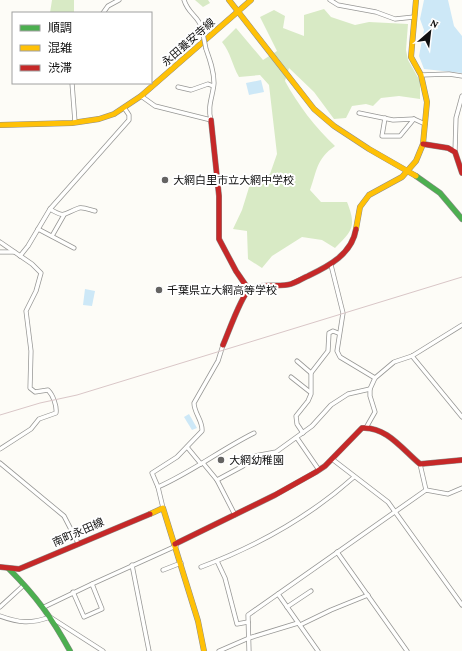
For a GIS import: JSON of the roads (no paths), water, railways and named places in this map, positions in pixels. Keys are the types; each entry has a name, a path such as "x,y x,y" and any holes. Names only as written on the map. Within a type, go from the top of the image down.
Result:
{"street":[{"path":"104,12 108,6 119,0"},
{"path":"184,0 186,6 201,23 206,49 212,67 213,86 209,111 214,137 219,196 219,239 236,271 249,290"},
{"path":"229,0 314,109 334,126 369,149 408,170 440,192 462,219"},
{"name":"永田養安寺線","path":"0,125 75,122 102,118 124,109 141,96 251,0"},
{"path":"330,0 338,6 376,12 395,19 414,17"},
{"path":"204,651 198,621 163,508 158,487 152,473 177,457 202,431 202,427 194,408 194,403 218,361 223,345 243,298 249,290 258,287 291,284 330,265 342,256 355,236 360,207 369,195 402,177 416,161 424,144 427,102 421,75 411,57 416,0"},
{"path":"421,75 449,74 462,76"},
{"path":"72,84 75,122"},
{"path":"178,87 192,90 208,84 213,86"},
{"path":"141,96 156,106 210,120"},
{"path":"462,96 456,118 454,152 462,173"},
{"path":"20,256 50,209 129,120 129,115 124,109"},
{"path":"359,113 385,118 414,119 425,124"},
{"path":"385,118 382,136 389,138 400,136 414,119"},
{"path":"424,144 448,148 454,152"},
{"path":"50,209 59,215 64,215 81,208 95,211"},
{"path":"52,236 64,215"},
{"path":"38,229 74,248"},
{"path":"0,242 41,273 36,291 26,311 30,351 30,388 35,392 48,390 51,392 56,412 39,419 31,429 0,449"},
{"path":"0,252 14,252"},
{"path":"330,265 343,313 338,334 337,351 340,357 375,378"},
{"path":"44,608 73,592 175,545 235,515 319,470 362,428 367,426 375,412 370,396 370,389 375,378 394,362 412,356 462,325"},
{"path":"303,433 297,424 296,416 308,401 311,373 328,351 329,333 333,331 338,334"},
{"path":"412,356 462,417"},
{"path":"297,362 311,373"},
{"path":"291,377 310,392"},
{"path":"217,480 243,466 254,456 276,452 297,438 337,401 348,394 370,389"},
{"path":"367,426 385,434 420,464 426,490"},
{"path":"158,487 179,478 226,447 254,433"},
{"path":"297,438 319,470"},
{"path":"187,447 217,480 235,515"},
{"path":"332,458 354,477 377,492 395,510 462,606"},
{"path":"420,464 462,460"},
{"path":"0,463 60,512 67,520 78,543"},
{"path":"201,567 218,561 296,522 332,498 354,477"},
{"path":"249,651 248,615 395,510 426,490 448,494 462,488"},
{"name":"南町永田線","path":"0,567 19,569 163,508"},
{"path":"337,552 407,651"},
{"path":"218,561 225,578 237,624 248,622"},
{"path":"163,570 181,563"},
{"path":"132,565 149,651"},
{"path":"9,569 24,586 34,594 50,617 70,651"},
{"path":"73,592 84,617 102,609 92,584"},
{"path":"0,607 24,586"},
{"path":"287,607 311,591"},
{"path":"278,594 318,651"},
{"path":"219,651 249,638 299,624 368,595"},
{"path":"0,616 10,620 31,623 50,617"},
{"path":"50,617 103,651"}],"water":[{"path":"424,0 448,0 454,26 462,36 462,73 424,69 419,56 424,30 420,19"},
{"path":"261,80 264,92 249,95 246,83"},
{"path":"85,289 95,291 92,306 83,305"},
{"path":"189,414 197,428 192,430 184,417"}],"railway":[{"path":"0,415 40,403 77,395 462,277"}],"place":[{"name":"大網白里市立大網中学校","path":"165,180"},
{"name":"千葉県立大網高等学校","path":"159,290"},
{"name":"大網幼稚園","path":"221,460"}]}
